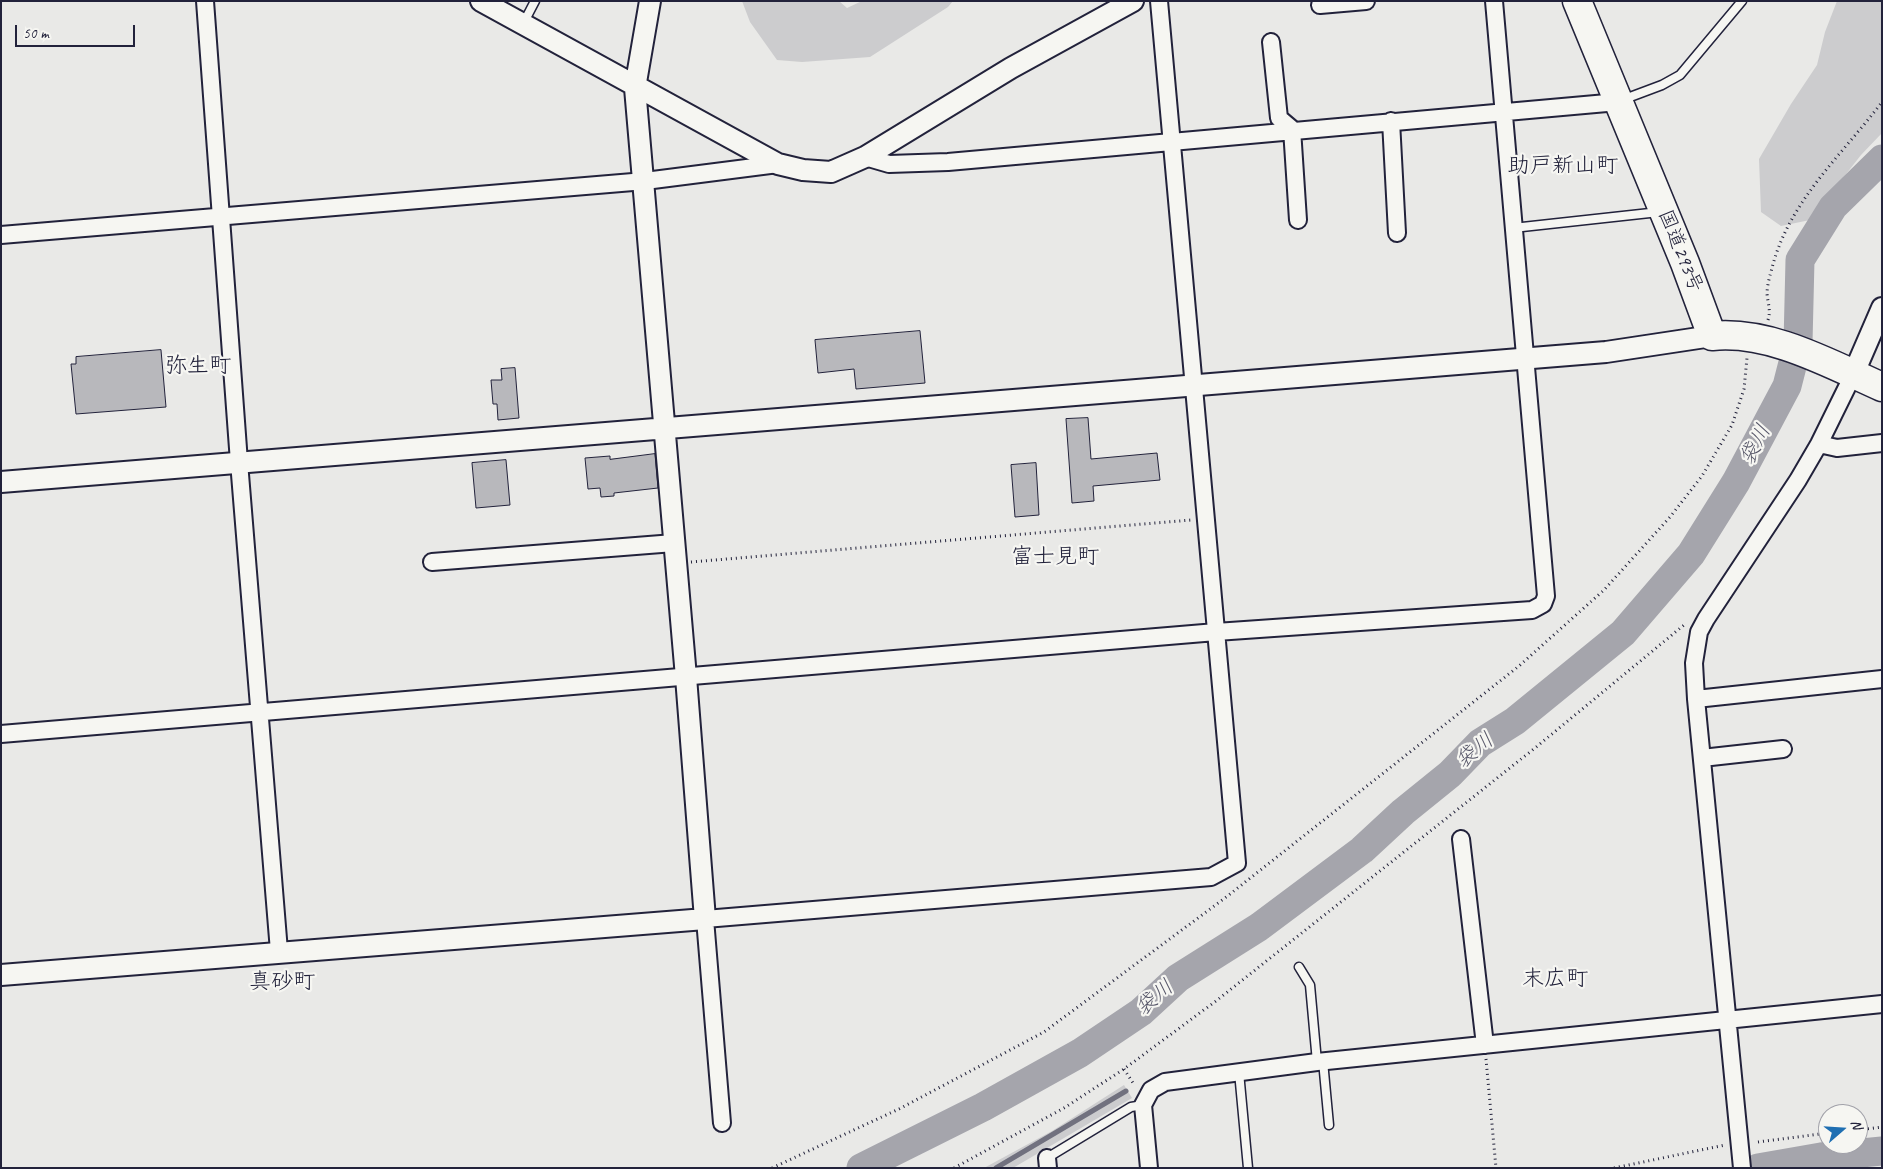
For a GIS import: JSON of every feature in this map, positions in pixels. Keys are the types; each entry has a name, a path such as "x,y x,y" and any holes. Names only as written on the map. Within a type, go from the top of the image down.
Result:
{"highway":[{"name":"国道293号","path":"1577,1 1712,336"},
{"path":"1712,336 1737,335 1760,339 1882,387"}],"street":[{"path":"205,1 239,462 279,951"},
{"path":"481,1 635,88 778,164 803,170 831,172 865,157 1011,68 1132,1"},
{"path":"650,1 635,88 645,181 722,1123"},
{"path":"1,974 1211,877 1237,863 1159,1"},
{"path":"1320,5 1366,1"},
{"path":"1,734 1216,632 1532,610 1543,604 1546,596 1512,228 1494,1"},
{"path":"1271,42 1279,118 1292,130 1298,220"},
{"path":"865,157 889,164 948,162 1502,110 1618,102"},
{"path":"1391,120 1396,233"},
{"path":"1,235 645,181 778,164"},
{"path":"1742,1168 1735,1146 1729,1019 1696,699 1695,648 1702,625 1773,521 1819,444 1842,370 1882,308"},
{"path":"1,482 1638,349 1712,336"},
{"path":"1819,444 1837,448 1882,443"},
{"path":"432,562 674,543"},
{"path":"1696,699 1882,678"},
{"path":"1702,758 1783,749"},
{"path":"1461,839 1485,1045"},
{"path":"1149,1168 1143,1105 1151,1090 1165,1082 1320,1061 1882,1004"}],"lane":[{"path":"522,24 535,1"},
{"path":"1618,102 1662,86 1680,75 1742,1"},
{"path":"1512,228 1648,215 1663,211"},
{"path":"1299,967 1310,985 1329,1125"},
{"path":"1239,1072 1248,1168"},
{"path":"1047,1163 1131,1106 1143,1105"}],"path":[{"path":"772,1168 899,1110 1044,1032 1225,898 1518,666 1604,590 1670,517 1702,476 1732,425 1771,311 1767,293 1779,246 1794,215 1820,176 1882,102"},
{"path":"676,563 1206,519"},
{"path":"954,1168 1064,1108 1124,1069 1231,989 1535,748 1686,623"},
{"path":"1485,1045 1496,1168"},
{"path":"1124,1069 1133,1083"},
{"path":"1868,1129 1882,1127"},
{"path":"1758,1142 1818,1134"},
{"path":"1614,1168 1735,1146"}],"shaded area":[{"path":"742,1 839,1 847,8 862,1 953,1 948,7 870,57 802,62 777,60 750,22"},
{"path":"1837,1 1882,1 1882,133 1861,155 1810,220 1781,226 1761,212 1759,159 1791,104 1817,65 1825,32"},
{"path":"1124,1085 1132,1098 1013,1168 984,1168 1052,1131"}],"building":[{"path":"920,331 925,383 856,389 854,369 818,373 815,340"},
{"path":"161,350 166,407 76,414 71,364 76,364 76,357"},
{"path":"515,368 519,418 498,420 497,404 493,404 491,380 502,380 501,369"},
{"path":"1088,418 1091,459 1157,453 1160,480 1093,486 1094,501 1072,503 1066,419"},
{"path":"655,454 658,488 614,493 614,496 601,497 600,488 588,489 585,458 610,456 610,459"},
{"path":"506,460 510,505 476,508 472,463"},
{"path":"1036,463 1039,515 1015,517 1011,465"}],"waterway":[{"name":"袋川","path":"861,1168 983,1107 1080,1053 1141,1012 1178,978 1259,927 1362,850 1403,812 1450,774 1480,743 1515,721 1623,633 1691,554 1736,482 1787,386 1798,343 1800,260 1833,207 1882,159"},
{"path":"996,1168 1126,1091"},
{"path":"1758,1168 1821,1157 1882,1151"}],"district":[{"name":"助戸新山町","path":"1563,166"},
{"name":"弥生町","path":"198,366"},
{"name":"富士見町","path":"1055,557"},
{"name":"末広町","path":"1555,979"},
{"name":"真砂町","path":"282,982"}]}
